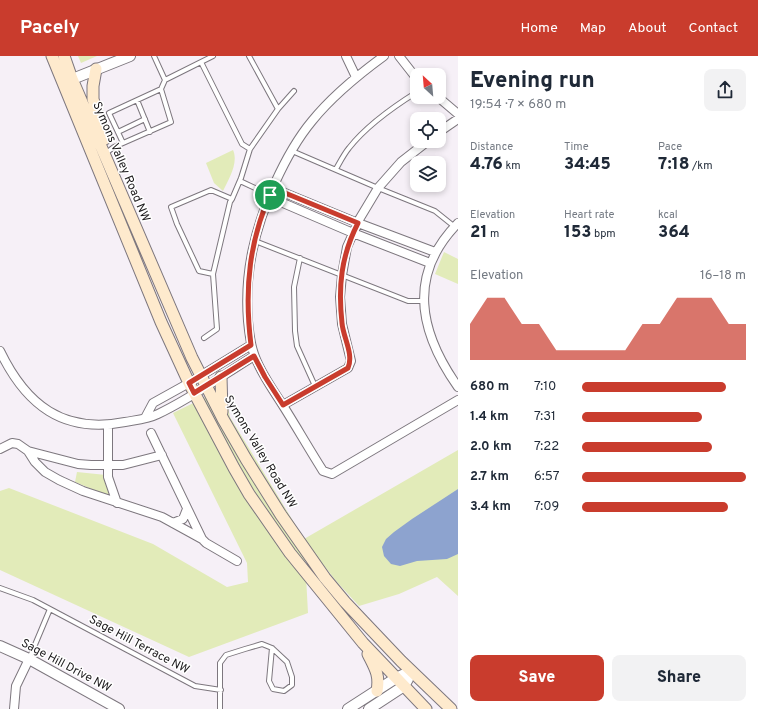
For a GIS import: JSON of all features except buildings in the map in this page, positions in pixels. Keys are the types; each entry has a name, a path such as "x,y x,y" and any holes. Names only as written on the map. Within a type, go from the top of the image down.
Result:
{"main road":[{"name":"Symons Valley Road NW","path":"52,56 68,81 104,154 201,376 223,419 281,515 325,578 346,602 412,671 452,709"},
{"name":"Symons Valley Road NW","path":"64,56 68,81 140,271 189,383 234,468 268,523 290,553 363,643 426,709"},
{"path":"96,70 93,86 93,99 106,142 104,154"},
{"path":"221,377 220,396 223,419"},
{"path":"363,643 378,672 377,691"}],"street":[{"path":"68,81 130,56"},
{"path":"346,56 356,77"},
{"path":"384,56 356,77 312,120 285,162 259,223 254,240 247,307 251,345 254,356 265,377 323,471 332,474 458,400"},
{"path":"399,56 410,70"},
{"path":"446,104 458,114"},
{"path":"446,127 458,118"},
{"path":"283,405 348,368 350,362 342,324 340,297 347,247 358,223 378,188 400,162 419,148"},
{"path":"271,193 358,223 435,252"},
{"path":"271,193 353,233 430,263"},
{"path":"456,225 435,252 430,263 424,291 424,301 429,333 439,357 458,387"},
{"path":"146,418 154,403 251,345"},
{"path":"0,350 18,383 45,409 55,416 72,422 92,425 108,425 146,418 157,414 254,356"},
{"path":"108,425 108,477 117,503"},
{"path":"151,433 202,539"},
{"path":"0,449 12,443 18,444 28,451 78,464 123,464 162,455"},
{"path":"28,451 35,462 45,472 83,491 149,512 173,523 237,561"},
{"path":"173,523 183,519 188,510"},
{"name":"Sage Hill Drive NW","path":"0,646 29,659 119,709"},
{"path":"14,709 16,686 29,659"},
{"path":"369,709 412,671"},
{"path":"348,709 377,691 400,682"}],"lane":[{"path":"154,56 165,80"},
{"path":"104,154 114,146 171,122 161,89 165,80 213,56"},
{"path":"249,56 278,110"},
{"path":"201,62 242,144 250,150"},
{"path":"123,143 110,113 161,89"},
{"path":"204,338 217,329 213,274 232,199 240,181 250,150 278,110 294,91"},
{"path":"336,169 350,148 366,130 410,97"},
{"path":"136,100 150,132"},
{"path":"128,104 130,110"},
{"path":"118,109 120,114"},
{"path":"118,132 135,122 145,120"},
{"path":"292,150 378,188 435,211 456,225"},
{"path":"240,181 271,193"},
{"path":"213,274 199,271 177,224 171,207 211,190 232,199"},
{"path":"254,240 408,301 424,301"},
{"path":"300,258 294,287 295,331 297,346 315,386"},
{"name":"Sage Hill Terrace NW","path":"0,588 33,600 195,686 221,690"},
{"path":"29,659 50,610"},
{"path":"220,709 220,662 226,655 262,644 272,648 287,662 292,677 292,685 284,691 273,689 269,681 272,648"}],"green space":[{"path":"78,56 97,56 81,63"},
{"path":"233,150 235,160 234,166 223,191 214,183 206,163"},
{"path":"444,252 458,259 458,284 435,274"},
{"path":"224,388 230,417 304,539 458,450 458,596 437,577 399,594 359,606 336,581 304,540 308,613 189,657 0,570 0,491 9,488 153,544 227,587 248,582 247,563 173,413"},
{"path":"77,472 106,475 113,498 75,482"}],"water":[{"path":"458,489 458,554 447,559 417,561 400,566 391,564 384,556 382,547 386,539 412,519"}],"route":[{"path":"273,188 358,223 347,247 340,297 342,324 350,362 348,368 283,405 265,377 254,356 194,393 189,383 251,345 247,307 252,251 257,228 270,195 273,188"}]}
